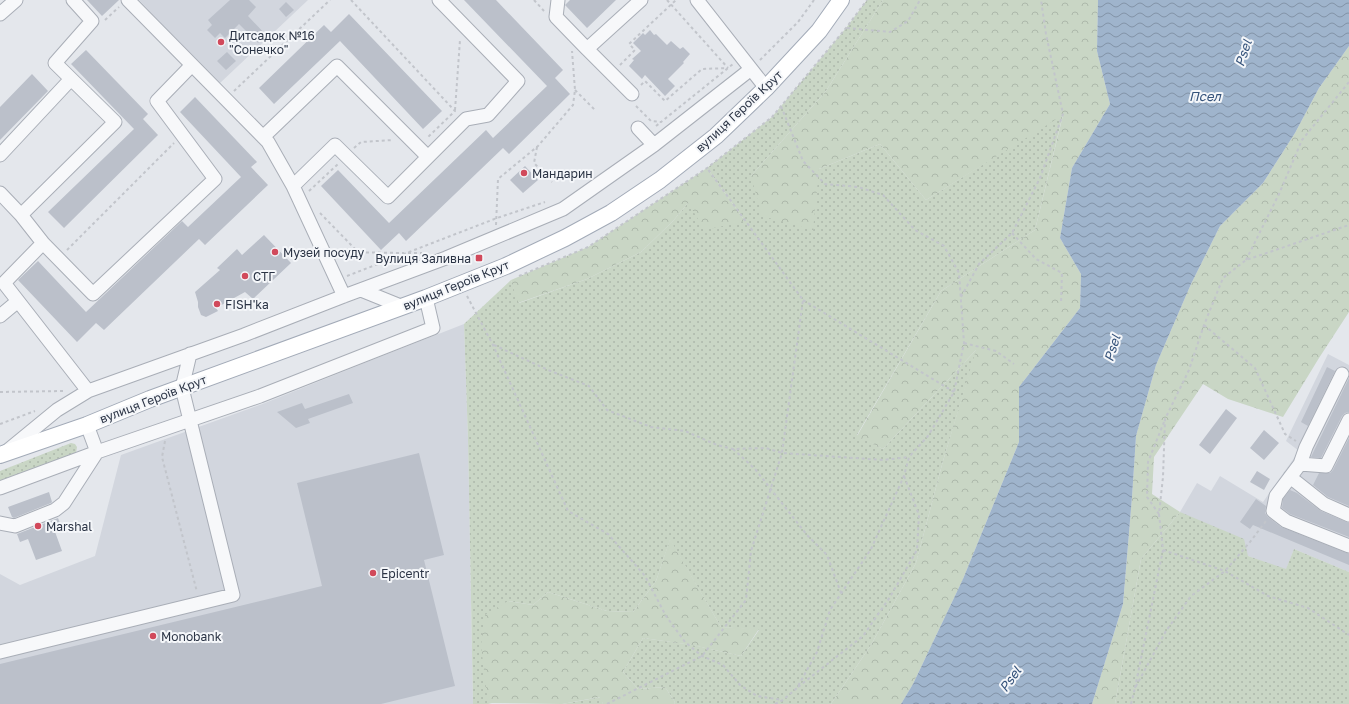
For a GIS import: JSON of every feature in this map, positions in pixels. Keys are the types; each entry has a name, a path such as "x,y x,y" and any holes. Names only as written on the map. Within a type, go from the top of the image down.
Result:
{"main road":[{"name":"вулиця Героїв Крут","path":"2,454 87,425 462,284 506,266 612,213 660,180 716,136 766,88 819,31 841,0"}],"lane":[{"path":"0,14 16,0"},
{"path":"21,215 115,122 55,63 92,21 73,0"},
{"path":"293,186 335,145 388,197 466,119 488,115 518,81 439,0"},
{"path":"558,0 556,17 634,95"},
{"path":"587,49 641,0"},
{"path":"697,0 766,88"},
{"path":"126,2 192,65 268,142 300,200 344,296"},
{"path":"0,193 21,215 43,243 93,294 215,179 157,101 192,65"},
{"path":"263,137 337,66 428,157"},
{"path":"2,454 57,410 88,390 244,335 446,258 563,209 654,145 751,69"},
{"path":"0,156 71,80"},
{"path":"638,128 654,145"},
{"path":"43,243 1,283 18,301 88,390"},
{"path":"361,290 403,307"},
{"path":"0,488 97,452 260,396 434,328 426,298"},
{"path":"0,316 18,301"},
{"path":"0,652 233,595 182,388 190,354"},
{"path":"1342,374 1306,447 1300,464 1276,496 1273,511 1286,521 1349,546"},
{"path":"1300,464 1326,466 1349,420"},
{"path":"87,425 97,452"},
{"path":"0,524 15,526 55,510 64,503 97,452"},
{"path":"1290,477 1324,504 1349,514"}],"path":[{"path":"226,99 330,0"},
{"path":"351,0 455,110"},
{"path":"534,0 548,15"},
{"path":"667,0 728,68"},
{"path":"617,68 635,50 629,44 676,0"},
{"path":"751,69 798,22 814,0"},
{"path":"867,0 846,28 772,117 707,168 803,300 954,392"},
{"path":"846,28 890,32 908,21 920,0"},
{"path":"960,298 979,264 1012,233 1040,178 1063,114 1046,34 1041,0"},
{"path":"92,21 103,22 126,2"},
{"path":"454,132 461,23"},
{"path":"496,237 498,179 538,146 573,105 576,90 571,46"},
{"path":"728,68 702,69 665,101 645,81 634,95 651,121 661,122 742,57"},
{"path":"1246,260 1279,194 1302,140 1349,82"},
{"path":"576,90 596,111"},
{"path":"781,106 802,161 825,184 858,187 883,195 915,230 944,246 959,273 964,344 954,392 928,436 909,457 904,476 871,549 830,610 817,652 797,688"},
{"path":"300,200 361,142 427,138 455,110"},
{"path":"58,258 182,135"},
{"path":"538,146 534,163 552,182"},
{"path":"337,280 497,218 549,200"},
{"path":"320,213 358,252"},
{"path":"1159,514 1147,497 1148,462 1189,370 1204,325 1223,278 1246,260 1349,225"},
{"path":"1012,233 1036,259 1062,273 1061,304"},
{"path":"324,252 428,253"},
{"path":"462,284 470,303 493,345 568,511 608,534 645,576 666,616 685,642 702,656 723,665 740,685 757,696 783,700"},
{"path":"607,704 702,656 746,600 750,551 782,453 803,300"},
{"path":"1204,325 1254,368 1285,434 1306,447"},
{"path":"964,344 996,351 1014,364"},
{"path":"493,345 548,370 589,386 607,410 651,427 685,431 717,445 733,449 766,448 782,453 883,460 909,457"},
{"path":"0,392 66,391"},
{"path":"1131,704 1163,550 1159,514 1164,477 1166,419"},
{"path":"161,430 165,439 162,457 199,604"},
{"path":"733,449 755,469 807,536 827,555 841,593"},
{"path":"775,704 783,700 863,636 890,597 917,550 918,515 904,476"},
{"path":"1135,688 1166,631 1192,596 1225,571 1250,542 1273,511"},
{"path":"1163,550 1225,571 1268,596 1308,608 1349,635"}],"shaded area":[{"name":"Дитсадок №16 \"Сонечко\"","path":"139,0 308,0 219,84"},
{"path":"464,324 468,439 473,704 0,704 0,574 20,585 95,556 121,455 265,403"},
{"path":"1328,354 1349,365 1349,572 1294,549 1286,570 1248,556 1180,512 1197,483 1211,491 1220,476 1263,502 1299,451 1286,441"}],"green space":[{"path":"867,0 883,0 826,91 751,176 819,169 880,144 926,200 1063,114 1035,230 941,291 857,435 883,449 977,349 943,461 916,563 871,645 831,704 674,704 675,702 665,687 638,689 623,672 643,638 693,645 741,656 759,630 721,627 670,540 656,581 633,612 607,611 548,592 533,605 508,601 488,703 492,704 473,704 468,439 464,324 511,280 519,303 587,279 641,252 673,221 688,203 745,221 707,168 772,117 846,28"},
{"path":"883,0 1098,0 1097,51 1110,104 1072,168 1060,238 1081,274 1080,308 1019,387 1019,442 963,579 913,684 901,704 831,704 871,645 916,563 943,461 976,350 883,449 857,436 941,291 1035,230 1063,115 926,200 880,144 819,169 813,230 762,216 751,176 826,91"},
{"path":"1349,46 1349,312 1283,417 1228,399 1203,384 1154,457 1152,494 1180,512 1141,559 1115,704 1092,704 1123,604 1136,436 1156,365 1191,284 1220,226 1263,183 1295,133 1319,88"},
{"path":"707,168 745,221 705,230 688,203 673,221 641,252 587,279 518,303 511,280 588,247"},
{"path":"71,443 75,444 77,447 76,453 0,483 0,471"},
{"path":"1180,512 1244,539 1248,556 1286,569 1294,549 1349,572 1349,704 1115,704 1141,559"},
{"path":"670,539 721,627 759,629 741,656 692,645 643,638 623,672 638,689 665,687 675,702 674,704 603,704 600,697 562,704 488,703 481,646 485,615 508,601 533,605 548,592 607,611 633,612 656,581"},
{"path":"601,697 603,704 562,704"}],"water":[{"name":"Псел","path":"1098,0 1349,0 1349,46 1319,88 1295,133 1263,183 1220,226 1191,284 1156,365 1136,436 1123,604 1092,704 901,704 913,684 963,579 1019,442 1019,387 1080,308 1081,274 1060,238 1072,168 1110,104 1097,51"}],"building":[{"path":"87,0 119,0 102,16"},
{"path":"230,0 249,0 256,7 248,16 266,35 258,43 239,24 225,38 220,33 215,38 207,30 212,25 208,20"},
{"path":"464,0 496,0 563,70 555,78 570,94 509,154 503,148 406,241 399,233 381,250 321,186 338,170 389,223 486,130 493,138 547,86"},
{"path":"570,0 616,0 587,28 565,5"},
{"path":"286,2 294,10 286,17 279,9"},
{"path":"349,14 442,111 423,129 340,41 274,104 259,88 324,25 331,32"},
{"path":"650,30 667,45 671,41 680,49 683,47 690,54 683,62 684,63 668,79 675,86 665,96 645,75 642,79 629,66 634,60 632,59 641,51 633,43 643,33 645,35"},
{"path":"86,50 148,114 143,119 158,135 64,228 48,212 134,129 71,64"},
{"path":"227,52 236,61 226,70 217,61"},
{"path":"32,74 48,91 0,140 0,107"},
{"path":"195,97 257,162 251,167 268,185 205,245 199,239 104,330 96,323 77,342 18,280 38,261 86,312 182,221 188,227 241,177 180,112"},
{"name":"Мандарин","path":"525,166 538,180 523,193 510,180"},
{"name":"СТГ","path":"264,235 291,263 253,299 245,292 216,308 218,311 206,317 201,315 195,292 220,270 217,268 237,249 242,255"},
{"path":"1327,367 1335,371 1308,426 1301,422"},
{"path":"1349,378 1349,412 1342,416 1321,458 1311,457"},
{"path":"349,394 353,403 308,419 310,423 296,428 277,412 302,403 305,409"},
{"path":"1226,409 1237,418 1210,454 1199,445"},
{"path":"1264,430 1279,443 1264,460 1250,448"},
{"path":"1349,438 1349,506 1328,497 1313,485 1319,473 1330,473 1333,470"},
{"name":"Epicentr","path":"419,453 444,555 424,560 455,686 381,704 0,704 0,664 322,586 297,483"},
{"path":"1257,471 1270,479 1264,490 1250,482"},
{"path":"1290,490 1297,493 1321,511 1349,523 1349,537 1290,514 1282,508 1283,499"},
{"path":"49,492 51,503 14,518 12,517 8,507"},
{"path":"1256,499 1266,506 1265,513 1268,517 1281,527 1349,554 1349,565 1253,525 1250,529 1240,522"},
{"path":"58,518 61,526 54,529 62,551 36,560 28,539 20,542 17,534"}],"place":[{"name":"Дитсадок №16 \"Сонечко\"","path":"221,42"},
{"name":"Мандарин","path":"524,173"},
{"name":"Музей посуду","path":"275,252"},
{"name":"Вулиця Заливна","path":"479,258"},
{"name":"СТГ","path":"245,276"},
{"name":"FISH'ka","path":"217,304"},
{"name":"Marshal","path":"38,526"},
{"name":"Epicentr","path":"373,573"},
{"name":"Monobank","path":"153,636"}],"water label":[{"name":"Psel","path":"1243,53"},
{"name":"Psel","path":"1112,348"},
{"name":"Psel","path":"1010,679"}]}
